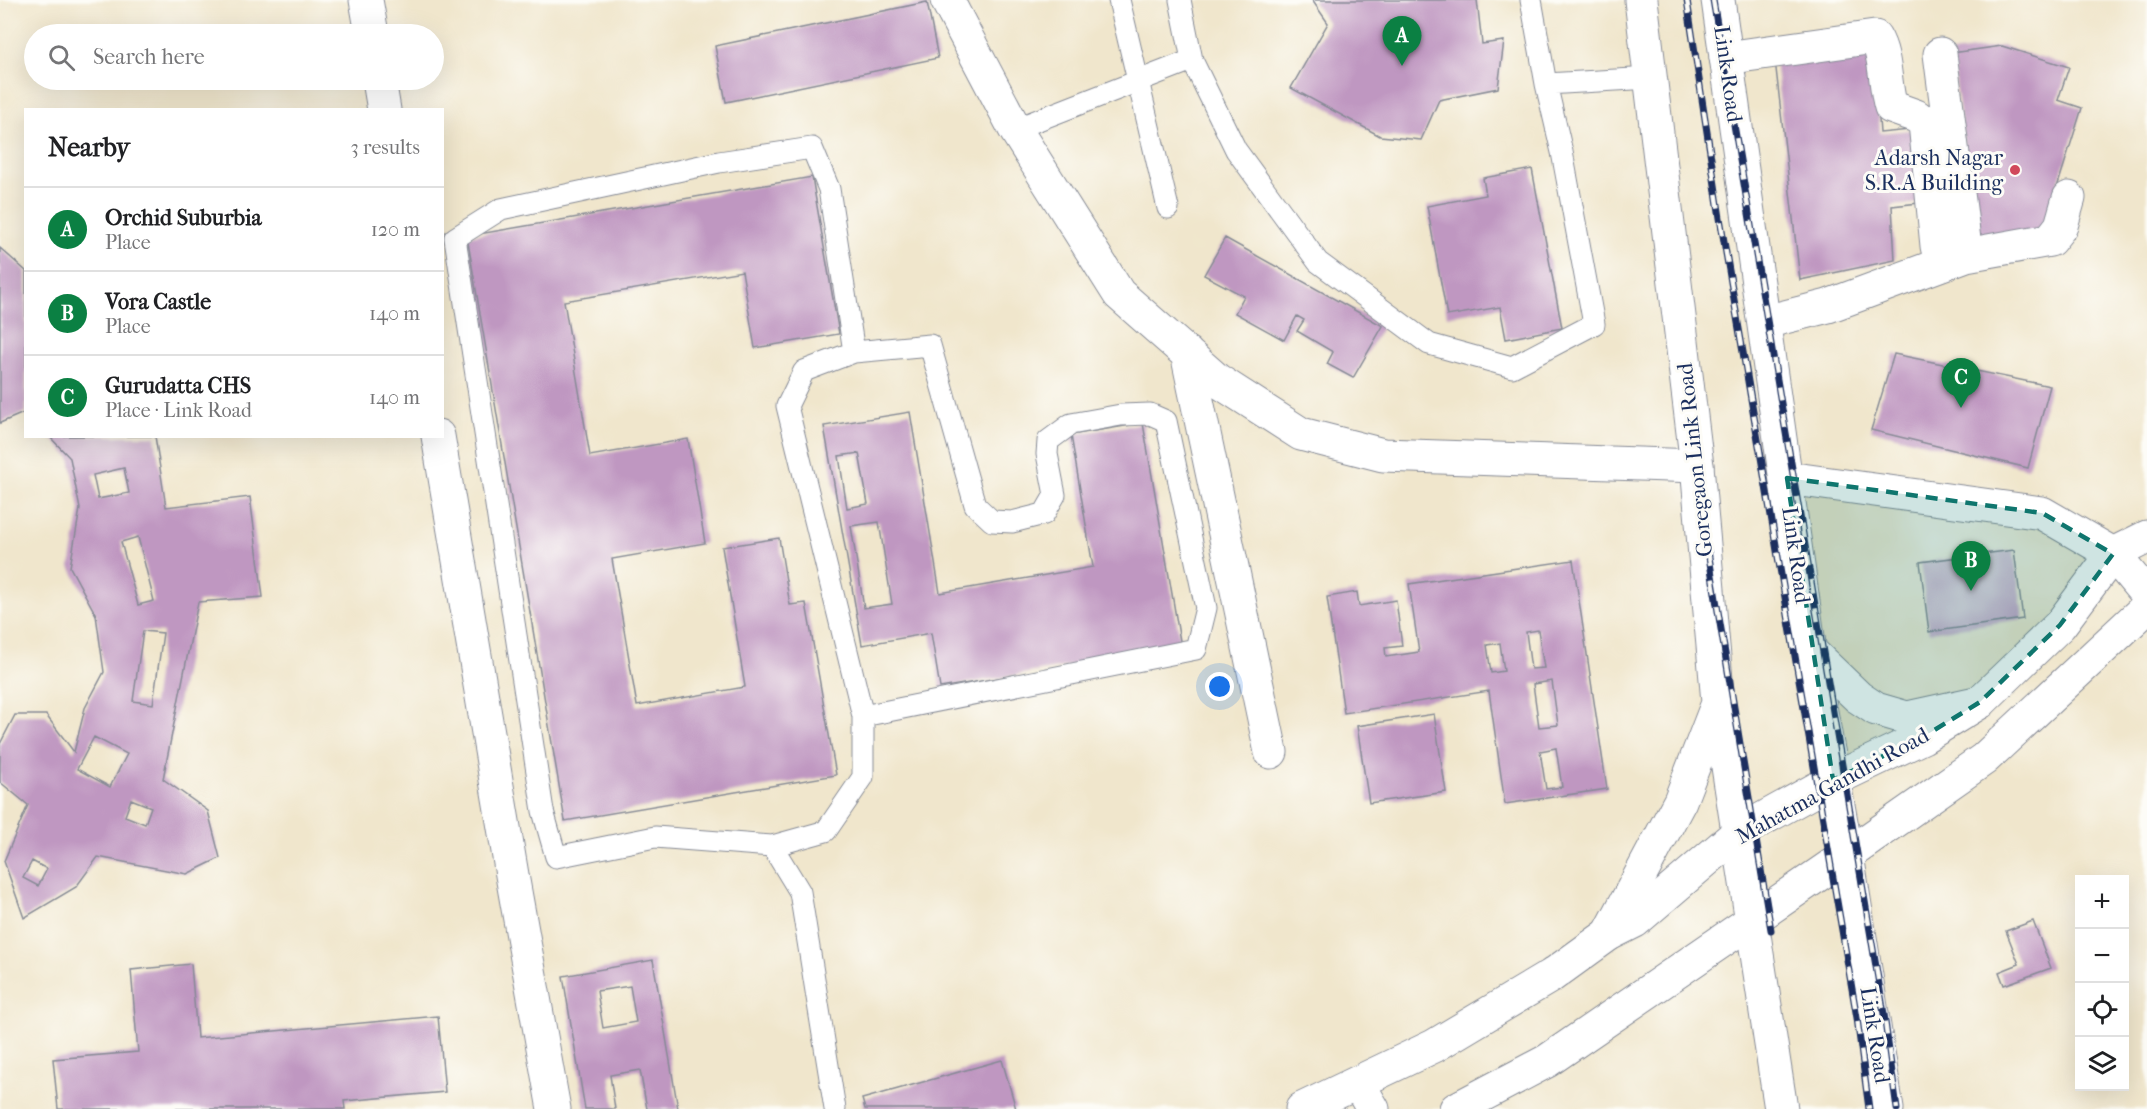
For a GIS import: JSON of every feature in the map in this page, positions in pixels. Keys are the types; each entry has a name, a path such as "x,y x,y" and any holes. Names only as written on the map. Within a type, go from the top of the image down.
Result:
{"main road":[{"path":"366,0 370,24"},
{"path":"947,0 1015,129 1119,294 1217,380 1300,434 1383,455 1697,466"},
{"name":"Goregaon Link Road","path":"1641,0 1697,466 1718,702 1753,918"},
{"name":"Link Road","path":"1718,0 1810,651 1847,855 1887,1109"},
{"path":"1726,58 1875,37 1881,47 1886,91 1891,107 1916,116 1925,123 1948,255"},
{"path":"1940,54 1948,255"},
{"path":"381,90 384,108"},
{"path":"1764,315 1826,298 1948,255 2050,240 2061,226 2068,198"},
{"path":"1187,353 1271,752"},
{"path":"438,438 554,1109"},
{"path":"1787,478 2042,513 2113,554 2147,595"},
{"name":"Mahatma Gandhi Road","path":"1302,1109 1365,1096 1434,1046 1551,976 1610,934 1635,921 1739,832 1833,780 1923,737 1980,702 2060,625 2113,554 2147,537"},
{"path":"1456,1109 1547,1060 1984,759 2147,607"},
{"path":"1810,651 1858,697 1876,709 1907,718 1980,702"},
{"path":"1610,934 1680,801 1718,702"},
{"path":"1753,918 1781,1109"}],"lane":[{"path":"1119,0 1168,208"},
{"path":"1180,0 1192,60 1236,150 1318,262 1429,344 1512,367 1594,324 1562,152 1546,84 1532,0"},
{"path":"1015,129 1192,60"},
{"path":"1546,84 1651,78"},
{"path":"854,352 829,189 812,148 719,162 501,209 455,238 543,811 556,857 655,837 771,846 826,831 863,777 863,716 788,406 804,372 854,352 930,345 975,505 992,520 1012,522 1044,514 1055,495 1047,454 1048,441 1071,424 1120,415 1150,414 1166,422 1206,608 1196,649 863,716"},
{"path":"771,846 800,892 835,1109"}],"highlighted area":[{"path":"1787,478 2042,513 2113,554 2060,625 1980,702 1923,737 1833,780"}],"building":[{"path":"1312,0 1477,0 1482,44 1504,41 1498,88 1439,100 1421,140 1380,136 1291,88 1328,23"},
{"path":"927,2 938,58 726,102 715,46"},
{"name":"Adarsh Nagar S.R.A Building","path":"2002,46 2069,67 2058,100 2082,108 2043,232 1976,241 1952,53"},
{"path":"1874,50 1880,133 1920,129 1928,202 1892,206 1895,260 1800,280 1775,60"},
{"path":"1532,169 1562,328 1506,339 1500,307 1447,316 1427,206 1486,195 1483,178"},
{"path":"812,177 839,334 755,348 742,271 564,301 590,456 688,439 705,543 612,559 637,706 745,687 722,547 779,538 790,605 806,603 836,775 565,821 467,236"},
{"path":"1225,238 1383,326 1353,378 1327,364 1333,352 1297,331 1304,320 1297,316 1284,340 1235,313 1244,296 1204,275"},
{"path":"0,248 24,269 24,413 0,423"},
{"path":"1894,354 2050,386 2028,468 1871,430"},
{"path":"910,412 940,593 1093,567 1071,435 1143,423 1181,647 940,688 931,633 862,645 824,426","holes":["859,453 868,504 847,508 839,456","879,522 892,604 864,608 851,526"]},
{"path":"51,438 155,438 166,507 250,497 263,597 198,602 163,779 208,811 220,858 187,874 98,857 76,887 24,918 4,861 28,805 0,782 0,744 15,715 46,715 74,752 85,708 104,672 96,615 70,567 80,509 70,458","holes":["124,468 129,493 98,499 93,475","138,537 154,601 138,605 121,542","143,631 163,633 153,704 133,701","94,737 127,754 110,787 77,769","131,799 151,807 145,824 125,816","32,861 47,869 38,886 23,878"]},
{"path":"2014,550 2023,619 1929,632 1920,562"},
{"path":"1573,560 1607,789 1505,804 1489,691 1344,713 1327,597 1357,592 1359,606 1396,600 1402,646 1385,648 1386,657 1419,652 1409,584","holes":["1538,630 1544,668 1531,669 1526,632","1500,643 1504,671 1491,673 1487,645","1552,681 1558,725 1539,727 1533,684","1556,748 1562,787 1546,789 1540,751"]},
{"path":"1434,714 1446,792 1369,803 1357,726"},
{"path":"2033,921 2051,968 2004,985 1999,972 2019,964 2006,931"},
{"path":"653,960 678,1109 647,1109 640,1070 610,1075 615,1109 585,1109 563,976","holes":["630,986 636,1022 603,1028 597,991"]},
{"path":"191,964 197,1038 438,1016 445,1092 344,1101 345,1109 58,1109 53,1059 138,1052 131,970"},
{"path":"1002,1060 1016,1109 865,1109 862,1099"}],"railway":[{"path":"1687,0 1720,218 1857,1018 1869,1109"},
{"path":"1713,0 1884,1014 1897,1109"},
{"path":"1708,551 1771,930"}],"place":[{"name":"Orchid Suburbia","path":"1402,66"},
{"name":"Adarsh Nagar S.R.A Building","path":"2015,170"},
{"name":"Gurudatta CHS","path":"1961,408"},
{"name":"Vora Castle","path":"1971,591"}]}
